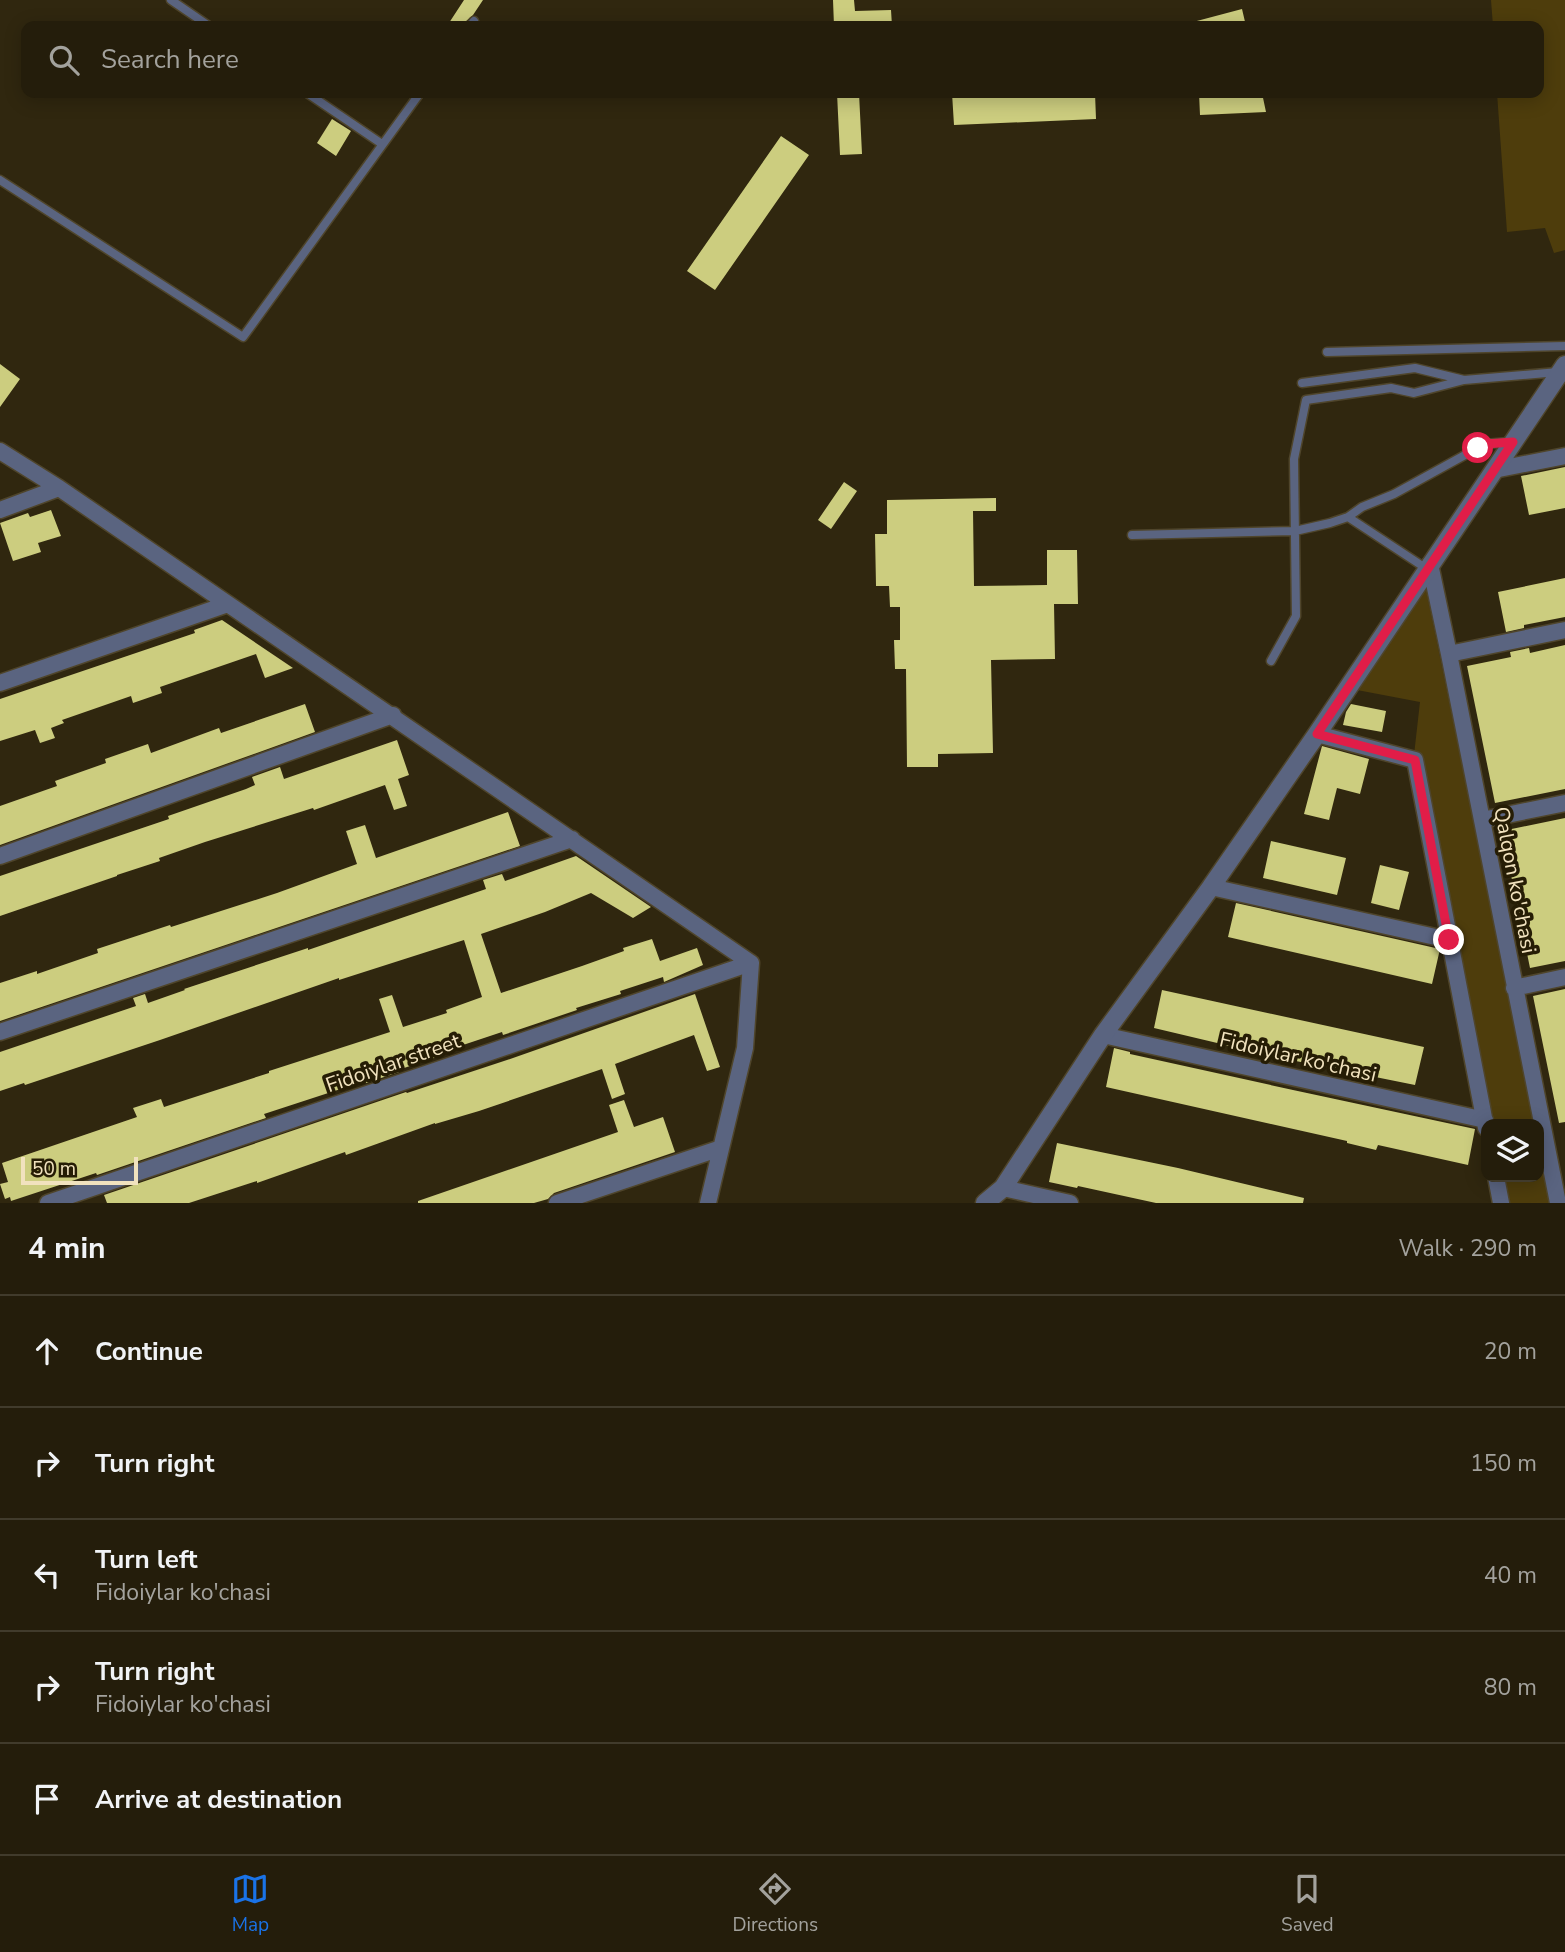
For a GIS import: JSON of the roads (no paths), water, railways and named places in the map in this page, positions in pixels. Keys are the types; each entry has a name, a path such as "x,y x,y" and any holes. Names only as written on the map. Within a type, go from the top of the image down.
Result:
{"street":[{"path":"985,1203 1003,1188 1103,1035 1317,734 1563,368"},
{"path":"0,451 59,488 751,963 746,1048 708,1203"},
{"path":"1494,470 1565,456"},
{"path":"0,510 59,488"},
{"name":"Qalqon ko'chasi","path":"1428,567 1450,654 1558,1203"},
{"path":"0,683 228,604"},
{"path":"1450,654 1565,631"},
{"path":"0,856 393,716"},
{"name":"Fidoiylar ko'chasi","path":"1317,734 1415,760 1484,1119"},
{"path":"1482,820 1565,803"},
{"path":"0,1032 572,839"},
{"path":"1210,887 1449,940"},
{"name":"Fidoiylar street","path":"48,1203 751,963"},
{"path":"1514,988 1565,977"},
{"name":"Fidoiylar ko'chasi","path":"1103,1035 1481,1123"},
{"path":"557,1203 721,1148"},
{"path":"1548,1154 1565,1150"},
{"path":"1497,1182 1501,1203"},
{"path":"1003,1188 1070,1203"}],"lane":[{"path":"171,0 202,21"},
{"path":"314,98 382,144"},
{"path":"0,180 243,337 417,98"},
{"path":"1327,352 1565,346"},
{"path":"1302,383 1415,368 1464,380"},
{"path":"1271,661 1296,616 1294,459 1306,400 1391,388 1414,393 1464,380 1563,368"},
{"path":"1132,535 1295,531 1348,517 1362,507 1394,494 1485,444 1513,442"},
{"path":"1348,517 1428,567"}]}
